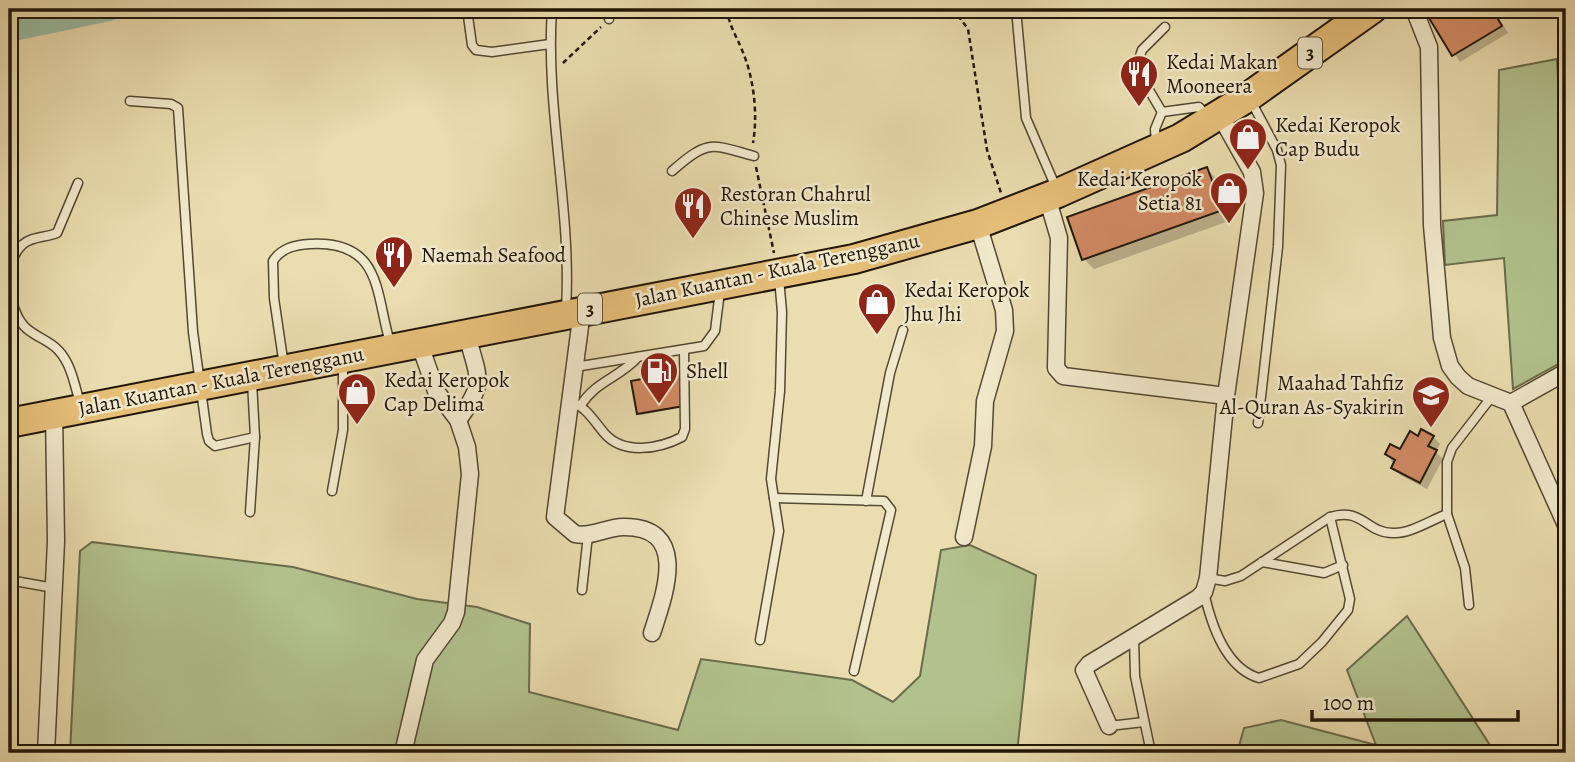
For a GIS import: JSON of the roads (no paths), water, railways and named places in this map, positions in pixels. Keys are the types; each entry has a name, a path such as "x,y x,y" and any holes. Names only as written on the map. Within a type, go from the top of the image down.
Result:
{"highway":[{"name":"Jalan Kuantan - Kuala Terengganu","path":"9,423 854,259 978,224 1053,195 1157,149 1248,97 1372,9"}],"street":[{"path":"1414,9 1429,47 1432,225 1441,338 1450,366 1458,377 1468,386 1511,403 1566,525"},
{"path":"1109,726 1084,670 1206,585 1226,397 1255,193 1252,172 1215,117"},
{"path":"1053,195 1059,238 1056,368 1063,376 1226,397"},
{"path":"964,537 982,446 985,401 1005,331 1004,310 978,224"},
{"path":"574,313 575,403 555,517 568,531 588,535 610,528 634,528 653,536 665,548 669,569 665,596 652,633"},
{"path":"458,420 480,385 467,335"},
{"path":"403,753 425,660 452,623 458,598 470,474 467,447 458,420 436,391 420,345"},
{"path":"1511,403 1566,372"},
{"path":"46,753 56,541 68,410"}],"lane":[{"path":"467,9 472,45 476,50 492,52 550,44"},
{"path":"552,9 551,76 574,313"},
{"path":"607,9 609,19"},
{"path":"1016,9 1026,118 1053,195"},
{"path":"1162,112 1136,68 1142,50 1165,27"},
{"path":"1248,97 1277,150 1281,165 1278,247 1258,423"},
{"path":"130,101 171,104 178,108 188,270 200,385 209,441 215,446 255,437"},
{"path":"1162,112 1199,107 1215,117"},
{"path":"1157,149 1155,129 1162,112"},
{"path":"671,171 703,148 727,147 754,156"},
{"path":"68,410 66,361 53,345 22,324 10,289 12,261 21,246 37,237 57,233 78,183"},
{"path":"285,369 274,298 273,261 285,249 297,245 325,244 364,260 376,278 392,350"},
{"path":"760,639 779,531 771,480 780,391 782,312 778,273"},
{"path":"574,367 705,346 712,338 720,285"},
{"path":"866,501 890,373 903,330"},
{"path":"638,357 618,375 591,389 575,403 606,434 627,447 643,448 682,437 685,429 684,350"},
{"path":"332,491 343,430 342,358"},
{"path":"250,512 255,437 252,376"},
{"path":"1469,605 1465,568 1447,514 1447,462 1452,448 1493,395"},
{"path":"774,498 884,502 891,510 854,671"},
{"path":"1330,517 1350,599 1342,621 1299,664 1259,678 1238,667 1210,623 1206,585 1225,581 1262,562 1330,517 1351,513 1380,531 1393,533 1447,514"},
{"path":"582,590 588,535"},
{"path":"1262,562 1324,573 1343,565"},
{"path":"9,580 55,588"},
{"path":"1134,637 1135,676 1151,753"},
{"path":"1109,726 1113,728 1144,722"}],"waterway":[{"path":"9,30 109,9"}],"place":[{"name":"Kedai Makan Mooneera","path":"1139,108"},
{"name":"Kedai Keropok Cap Budu","path":"1248,171"},
{"name":"Kedai Keropok Setia 81","path":"1229,225"},
{"name":"Restoran Chahrul Chinese Muslim","path":"693,240"},
{"name":"Naemah Seafood","path":"394,289"},
{"name":"Kedai Keropok Jhu Jhi","path":"877,336"},
{"name":"Shell","path":"659,405"},
{"name":"Kedai Keropok Cap Delima","path":"357,426"},
{"name":"Maahad Tahfiz Al-Quran As-Syakirin","path":"1431,429"}]}
